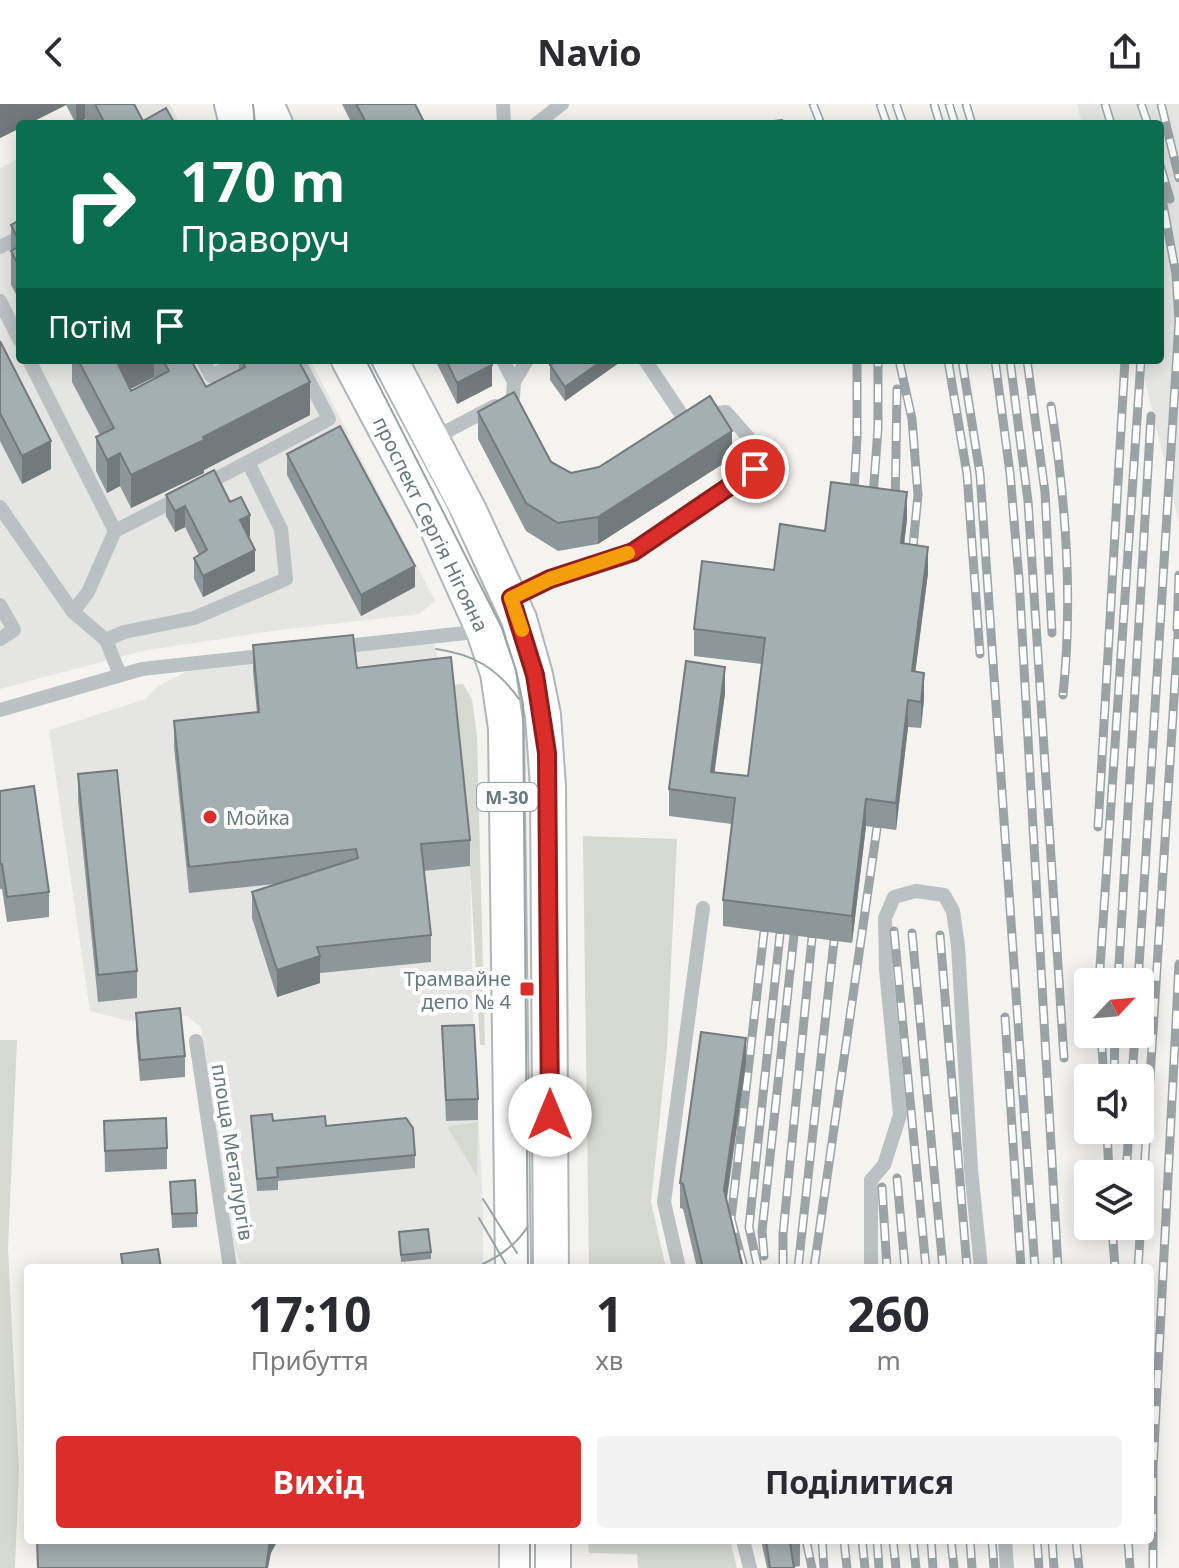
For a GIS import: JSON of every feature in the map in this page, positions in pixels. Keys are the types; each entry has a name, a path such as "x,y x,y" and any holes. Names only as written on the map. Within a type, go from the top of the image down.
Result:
{"highway":[{"name":"проспект Сергія Нігояна","path":"351,364 432,516 484,631 498,673 506,728 513,1264"},
{"name":"проспект Сергія Нігояна","path":"392,364 515,608 535,675 547,753 551,1264"},
{"path":"517,1544 517,1568"},
{"path":"553,1544 553,1568"}],"street":[{"path":"541,120 562,104"},
{"path":"0,301 16,333"},
{"path":"31,364 115,531"},
{"path":"205,364 211,376 235,364"},
{"path":"73,612 88,592 115,531 329,419 300,364"},
{"path":"504,364 516,396"},
{"path":"431,440 516,396 526,364"},
{"path":"648,364 683,417"},
{"path":"329,648 502,628 515,608 550,579 633,552 755,469 748,437 726,412 683,417 673,430"},
{"path":"106,640 124,632 194,618 286,579 281,529 248,462"},
{"path":"0,507 73,612 106,640 120,675"},
{"path":"0,605 14,630 0,639"},
{"path":"0,710 142,669 282,653"},
{"path":"871,1264 871,1180 884,1165 900,1115 886,970 885,918 894,897 916,891 944,895 953,911 981,1264"},
{"path":"678,1264 664,1202 703,908"},
{"name":"площа Металургів","path":"196,1041 229,1264"},
{"path":"744,1544 750,1568"},
{"path":"1005,1544 1007,1568"}],"shaded area":[{"path":"125,104 170,104 178,120 94,120"},
{"path":"1077,104 1179,104 1179,522 1141,364 1164,364 1164,120 1081,120"},
{"path":"16,160 16,364 312,364 435,601 419,614 272,631 142,651 0,689 0,168"},
{"path":"433,641 438,658 445,660 451,683 470,866 483,1264 241,1264 234,1249 201,1027 187,1016 129,1021 90,1011 49,730 146,699 158,686 194,668"},
{"path":"463,684 472,699 477,737 485,1045 480,1045 470,866 454,685"},
{"path":"583,836 677,839 667,1048 651,1202 665,1264 589,1264"},
{"path":"0,1040 17,1040 8,1248 19,1471 15,1568 0,1568"},
{"path":"478,1122 477,1177 447,1126"},
{"path":"588,1544 731,1544 737,1568 638,1568 637,1554 589,1553"}],"building":[{"path":"95,104 134,104 142,120 103,120"},
{"path":"356,104 415,104 423,120 365,120"},
{"path":"166,108 173,120 145,120"},
{"path":"0,341 51,441 22,456 0,413"},
{"path":"80,364 118,364 131,391 169,371 165,364 193,364 206,387 245,367 244,364 300,364 310,382 203,437 204,440 131,475 120,453 107,460 96,437 114,428"},
{"path":"448,364 492,364 492,365 457,383"},
{"path":"552,364 597,364 565,387"},
{"path":"514,392 551,462 571,473 599,467 710,396 732,431 598,517 558,523 526,503 478,412"},
{"path":"340,426 415,566 361,595 287,454"},
{"path":"214,470 230,502 241,497 250,515 240,520 255,550 203,576 194,558 207,550 185,506 175,511 166,495"},
{"path":"831,482 907,492 901,543 928,547 912,671 924,673 921,702 908,700 896,803 866,799 852,916 723,900 735,798 669,789 686,661 725,667 711,772 748,776 765,638 694,629 702,561 774,570 780,524 825,531"},
{"path":"353,635 357,668 451,657 470,840 421,844 431,935 317,947 320,956 277,970 252,892 358,858 356,849 189,867 174,721 259,712 253,645"},
{"path":"117,770 137,971 98,975 78,774"},
{"path":"34,786 49,892 7,897 0,864 0,791"},
{"path":"180,1008 185,1056 140,1060 136,1013"},
{"path":"474,1025 478,1099 446,1100 442,1026"},
{"path":"701,1032 746,1038 724,1190 742,1264 702,1264 683,1184 680,1183"},
{"path":"272,1114 273,1121 325,1116 326,1126 406,1118 413,1128 415,1155 277,1168 278,1177 257,1179 251,1116"},
{"path":"166,1118 167,1148 105,1151 104,1121"},
{"path":"195,1180 197,1213 172,1214 170,1182"},
{"path":"428,1229 431,1252 401,1255 399,1232"},
{"path":"158,1249 160,1264 122,1264 121,1254"},
{"path":"37,1544 269,1544 266,1568 38,1568"},
{"path":"767,1544 790,1544 794,1568 770,1568"}],"tram line":[{"path":"253,104 255,120"},
{"path":"368,364 502,628 523,704 528,1264"},
{"path":"436,649 483,664 502,679 519,699"},
{"path":"483,1199 517,1253"},
{"path":"479,1218 506,1264"},
{"path":"483,1264 508,1248 528,1226"},
{"path":"530,1544 530,1568"}],"railway":[{"path":"813,104 819,120"},
{"path":"880,104 886,120"},
{"path":"896,104 902,120"},
{"path":"934,104 939,120"},
{"path":"949,104 954,120"},
{"path":"966,104 971,120"},
{"path":"1105,104 1110,120"},
{"path":"1141,104 1147,120"},
{"path":"1161,104 1179,178"},
{"path":"1164,179 1170,199"},
{"path":"1139,968 1179,321 1176,274 1164,210"},
{"path":"853,508 857,364"},
{"path":"872,510 878,428 878,364"},
{"path":"900,364 912,419 918,495 911,567"},
{"path":"949,364 967,474 980,654"},
{"path":"963,364 980,474 1035,1264"},
{"path":"996,364 1010,473 1019,579 1058,1264"},
{"path":"1011,364 1028,501 1064,1058"},
{"path":"1028,364 1045,492 1052,633"},
{"path":"1098,827 1125,364"},
{"path":"1100,968 1141,364"},
{"path":"895,513 897,389"},
{"path":"1051,406 1061,478 1068,587 1063,695"},
{"path":"1119,968 1151,416"},
{"path":"1177,629 1179,575"},
{"path":"1138,1264 1179,619"},
{"path":"815,1264 877,828"},
{"path":"894,931 926,1264"},
{"path":"743,1264 731,1219 764,932"},
{"path":"912,933 943,1264"},
{"path":"757,1264 749,1227 780,934"},
{"path":"764,1256 762,1231 794,935"},
{"path":"940,935 967,1264"},
{"path":"783,1264 783,1234 812,938"},
{"path":"798,1264 834,941"},
{"path":"1154,1449 1179,964"},
{"path":"1005,1017 1021,1264"},
{"path":"1102,1048 1103,1064"},
{"path":"1114,1064 1115,1048"},
{"path":"1133,1064 1134,1048"},
{"path":"1108,1144 1108,1160"},
{"path":"1127,1160 1128,1144"},
{"path":"897,1178 905,1264"},
{"path":"882,1187 887,1264"},
{"path":"1113,1240 1115,1264"},
{"path":"807,1544 812,1568"},
{"path":"822,1544 824,1568"},
{"path":"844,1544 847,1568"},
{"path":"862,1544 865,1568"},
{"path":"877,1544 879,1568"},
{"path":"893,1544 896,1568"},
{"path":"913,1544 916,1568"},
{"path":"931,1544 933,1568"},
{"path":"951,1544 954,1568"},
{"path":"970,1544 972,1568"},
{"path":"992,1544 994,1568"},
{"path":"1037,1544 1039,1568"},
{"path":"1052,1544 1054,1568"},
{"path":"1076,1544 1079,1568"},
{"path":"1128,1544 1130,1568"},
{"path":"1153,1544 1153,1568"}],"slow traffic":[{"path":"522,630 511,598 550,579 628,553"}],"place":[{"name":"Мойка","path":"210,817"},
{"name":"Трамвайне депо № 4","path":"527,989"}],"route":[{"path":"550,1115 547,753 535,675 511,598 550,579 633,552 755,469"}]}
